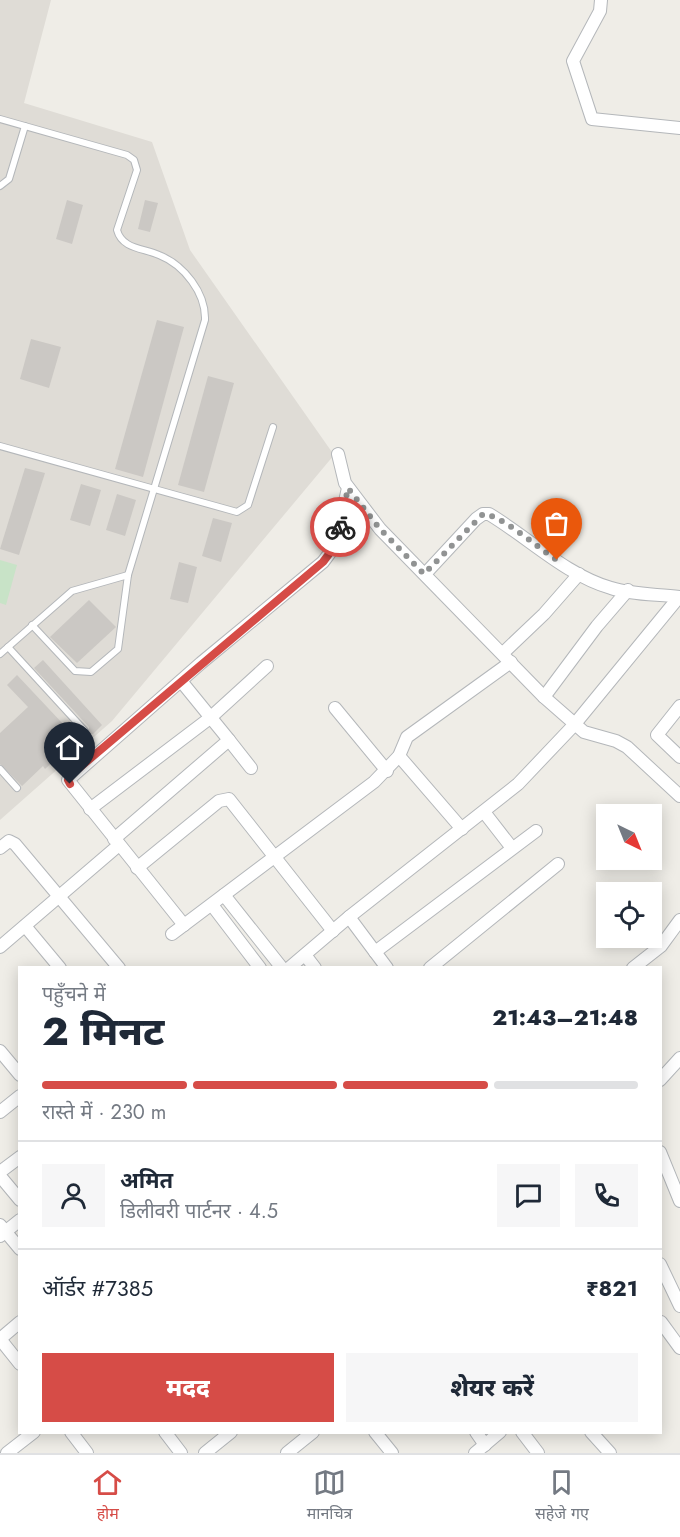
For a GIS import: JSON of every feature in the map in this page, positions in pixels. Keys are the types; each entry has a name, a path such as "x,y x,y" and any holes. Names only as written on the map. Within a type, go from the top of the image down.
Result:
{"street":[{"path":"601,0 600,11 573,61 592,118 680,128"},
{"path":"338,454 342,477 348,488 380,529 544,697 574,725 596,737 616,741 627,747 680,796"},
{"path":"184,925 68,780 329,556 335,546 348,488"},
{"path":"292,966 349,917 518,784 574,725 678,603 628,590 614,589 579,574 489,514 483,514 424,574"},
{"path":"172,934 387,771 399,756 407,737 507,657 579,574"},
{"path":"544,697 592,632 628,590"},
{"path":"90,809 210,718 267,666"},
{"path":"181,681 251,768"},
{"path":"680,706 657,735 680,757"},
{"path":"335,708 387,771"},
{"path":"0,947 59,897 229,740"},
{"path":"399,756 462,829"},
{"path":"137,868 224,799 232,802 333,931"},
{"path":"484,812 512,849"},
{"path":"375,952 536,831"},
{"path":"0,848 9,841 15,843 117,966"},
{"path":"432,966 558,864"},
{"path":"224,895 280,966"},
{"path":"212,905 258,966"},
{"path":"349,917 386,966"},
{"path":"636,966 661,946 680,920"},
{"path":"25,926 58,966"},
{"path":"304,955 313,966"},
{"path":"0,1051 18,1073"},
{"path":"662,1078 680,1058"},
{"path":"0,1112 18,1098"},
{"path":"662,1157 680,1201"},
{"path":"18,1159 0,1174 18,1197"},
{"path":"18,1221 2,1231 18,1247"},
{"path":"662,1268 680,1308 662,1321"},
{"path":"18,1325 0,1339 18,1362"},
{"path":"662,1325 680,1348"},
{"path":"7,1453 31,1434"},
{"path":"73,1434 87,1453"},
{"path":"167,1434 181,1453"},
{"path":"205,1453 229,1434"},
{"path":"287,1453 311,1434"},
{"path":"376,1434 385,1451"},
{"path":"478,1434 486,1445"},
{"path":"475,1453 498,1434"},
{"path":"524,1434 538,1453"},
{"path":"593,1434 610,1453"}],"lane":[{"path":"0,120 127,155 134,160 137,170 117,230 119,237 126,244 160,255 175,265 200,292 206,304 205,320 128,575 118,649 92,672 75,671 32,626"},
{"path":"0,186 9,179 25,126"},
{"path":"0,446 237,512 244,510 248,505 273,427"},
{"path":"0,654 72,591 128,575"},
{"path":"8,647 85,731"},
{"path":"0,769 17,788"}],"shaded area":[{"path":"0,0 51,0 24,103 152,142 190,250 334,455 112,721 0,820"}],"green space":[{"path":"0,560 17,565 6,605 0,603"}],"building":[{"path":"67,200 83,205 72,244 56,239"},
{"path":"145,200 158,203 150,232 138,229"},
{"path":"157,320 184,327 143,477 115,469"},
{"path":"31,339 61,347 49,388 20,379"},
{"path":"208,376 234,383 204,492 178,485"},
{"path":"25,468 45,473 19,555 0,549"},
{"path":"81,484 101,490 90,526 70,520"},
{"path":"117,494 136,500 125,536 106,530"},
{"path":"213,518 232,523 221,562 202,556"},
{"path":"179,562 197,567 188,603 170,599"},
{"path":"89,600 116,627 77,663 50,637"},
{"path":"43,660 102,725 93,734 89,734 89,727 34,668"},
{"path":"17,675 64,725 69,721 82,735 88,735 70,752 67,749 45,769 43,766 22,786 0,764 0,733 28,707 7,685"}],"way so far":[{"path":"340,527 348,488 380,529 424,574 483,514 489,514 557,560"}],"route":[{"path":"70,784 68,780 72,774 323,562 335,546 340,527"}]}
